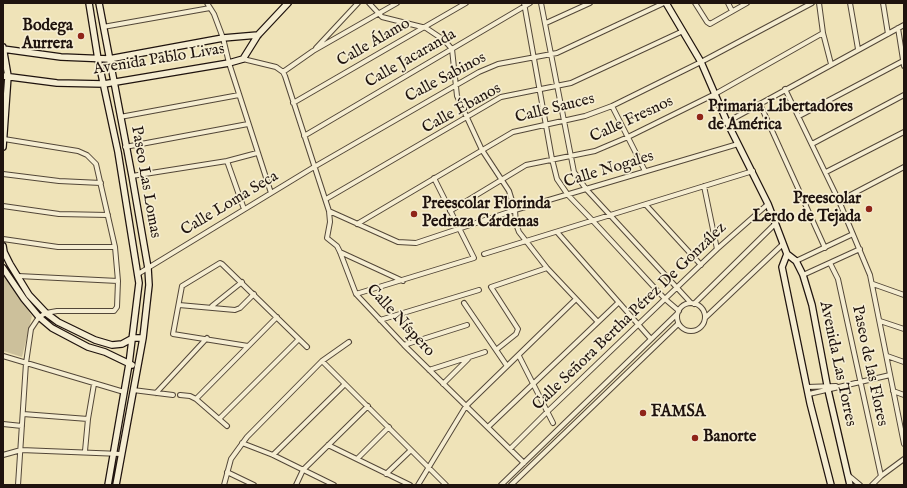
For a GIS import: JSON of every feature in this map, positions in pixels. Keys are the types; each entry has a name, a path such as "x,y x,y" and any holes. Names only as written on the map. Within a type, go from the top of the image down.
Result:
{"street":[{"path":"89,3 98,59 118,152 138,274 133,338 108,485"},
{"name":"Paseo Las Lomas","path":"99,3 148,268 148,298 143,338 116,485"},
{"path":"207,3 223,38 229,63 271,193"},
{"name":"Avenida Pablo Livas","path":"6,76 56,83 104,84 229,63 243,59 258,35 288,3"},
{"path":"313,51 358,3"},
{"path":"369,3 387,20 426,28 444,40 452,49 457,96 482,150 502,178 509,191 515,210 516,224 525,242 547,268 597,321"},
{"path":"243,59 269,65 284,72 313,51 397,3"},
{"name":"Calle Álamo","path":"294,102 426,28 466,3"},
{"name":"Calle Jacaranda","path":"304,136 452,49 524,4 530,3"},
{"path":"541,3 574,172 586,189 677,289 692,303 702,308 705,318"},
{"path":"546,23 590,3"},
{"path":"665,3 701,62 727,122 768,204 787,254"},
{"name":"Calle Sabinos","path":"314,167 489,67 564,50 665,3"},
{"path":"695,3 709,24 747,3"},
{"path":"728,3 732,10"},
{"name":"Calle Sauces","path":"357,224 513,132 592,114 612,106 701,62 812,3"},
{"path":"818,3 823,33 831,64"},
{"path":"850,3 858,50"},
{"path":"883,3 888,34"},
{"path":"511,485 678,324 678,312 568,194 557,178 552,159 524,4"},
{"path":"103,27 210,8"},
{"path":"727,122 904,25"},
{"path":"799,116 904,63 898,28"},
{"name":"Calle Ébanos","path":"326,199 468,118 501,97 558,87 582,79 683,31"},
{"name":"Calle Fresnos","path":"450,211 502,178 526,165 595,151 628,137 714,94 823,33"},
{"name":"Avenida Pablo Livas","path":"3,48 61,57 109,59 223,38 258,35"},
{"path":"3,48 6,76 3,147"},
{"name":"Calle Níspero","path":"284,72 314,167 326,199 330,222 326,238 337,246 356,294 404,345 524,463"},
{"path":"785,89 826,172 860,249 873,284 893,391 902,427 904,444"},
{"path":"120,117 239,95"},
{"path":"812,144 904,95"},
{"path":"760,104 825,248"},
{"path":"612,106 645,171"},
{"path":"125,147 248,124"},
{"path":"826,172 904,132"},
{"path":"4,139 78,151 87,155 96,164 102,183 115,247 118,281 117,307 114,311 57,311 46,313 39,317 29,335 18,485"},
{"name":"Calle Nogales","path":"329,211 403,243 416,243 515,210 738,144"},
{"path":"132,176 227,161 257,153"},
{"path":"227,161 244,209"},
{"name":"Calle Loma Seca","path":"138,274 314,167"},
{"path":"839,201 904,167"},
{"path":"484,254 752,171"},
{"path":"3,174 59,181 102,183"},
{"path":"356,294 403,281 474,258 434,178"},
{"path":"704,186 717,249"},
{"name":"Calle Señora Bertha Pérez De González","path":"510,449 717,249 768,204"},
{"path":"646,205 701,265"},
{"path":"3,206 59,214 108,215"},
{"path":"501,485 684,305 692,303 776,223"},
{"path":"556,232 651,339"},
{"path":"796,261 853,234"},
{"path":"3,239 58,247 115,247"},
{"path":"678,324 685,330 695,331 703,324 705,318 783,244"},
{"path":"3,246 4,253 29,295 46,313 71,330 112,345 122,344 133,338 143,338"},
{"path":"803,275 860,249"},
{"path":"340,252 403,281"},
{"name":"Avenida Las Torres","path":"831,485 808,394 782,267 787,254 796,261 803,275 812,305 828,388 846,473 850,485"},
{"path":"248,346 207,338 173,334 182,286 220,263 225,265 277,316 298,340 307,347"},
{"name":"Paseo de las Flores","path":"830,263 838,279 861,381 880,476"},
{"path":"3,268 15,287 39,317 65,336 137,367"},
{"path":"496,350 516,334 518,329 491,287 547,268"},
{"path":"18,276 118,281"},
{"path":"212,306 242,282"},
{"path":"873,284 904,295"},
{"path":"380,320 479,290"},
{"path":"178,304 212,306 235,310 240,308 254,294"},
{"path":"418,485 466,406 576,299"},
{"path":"464,303 507,366"},
{"path":"488,427 534,384 597,321 618,303"},
{"path":"196,399 277,316"},
{"path":"880,321 904,329"},
{"path":"404,345 467,325"},
{"path":"156,393 207,338"},
{"path":"219,419 298,340"},
{"path":"224,485 231,459 242,443 322,361 349,342"},
{"path":"429,370 485,352"},
{"path":"3,356 124,392"},
{"path":"518,356 534,384 553,423"},
{"path":"887,356 904,362"},
{"path":"443,384 469,358"},
{"path":"322,361 446,485"},
{"path":"808,394 836,386 890,375"},
{"path":"126,381 134,383"},
{"path":"85,452 88,419 94,384"},
{"path":"273,455 345,384"},
{"path":"807,387 828,388"},
{"path":"133,390 173,395"},
{"path":"893,391 904,395"},
{"path":"180,395 190,396 196,399 227,426"},
{"path":"296,485 303,470 368,406"},
{"path":"24,414 88,419"},
{"path":"3,424 22,426"},
{"path":"357,459 389,427"},
{"path":"242,443 273,455 334,485"},
{"path":"328,445 410,485"},
{"path":"3,455 21,450 121,454"},
{"path":"386,474 411,450"},
{"path":"872,485 880,476 904,459"},
{"path":"227,472 254,485"},
{"path":"846,473 860,485"}],"shaded area":[{"path":"3,273 32,316 22,357 3,351"}],"place":[{"name":"Bodega Aurrera","path":"81,36"},
{"name":"Primaria Libertadores de América","path":"700,117"},
{"name":"Preescolar Lerdo de Tejada","path":"869,209"},
{"name":"Preescolar Florinda Pedraza Cárdenas","path":"414,214"},
{"name":"FAMSA","path":"643,413"},
{"name":"Banorte","path":"695,438"}]}
